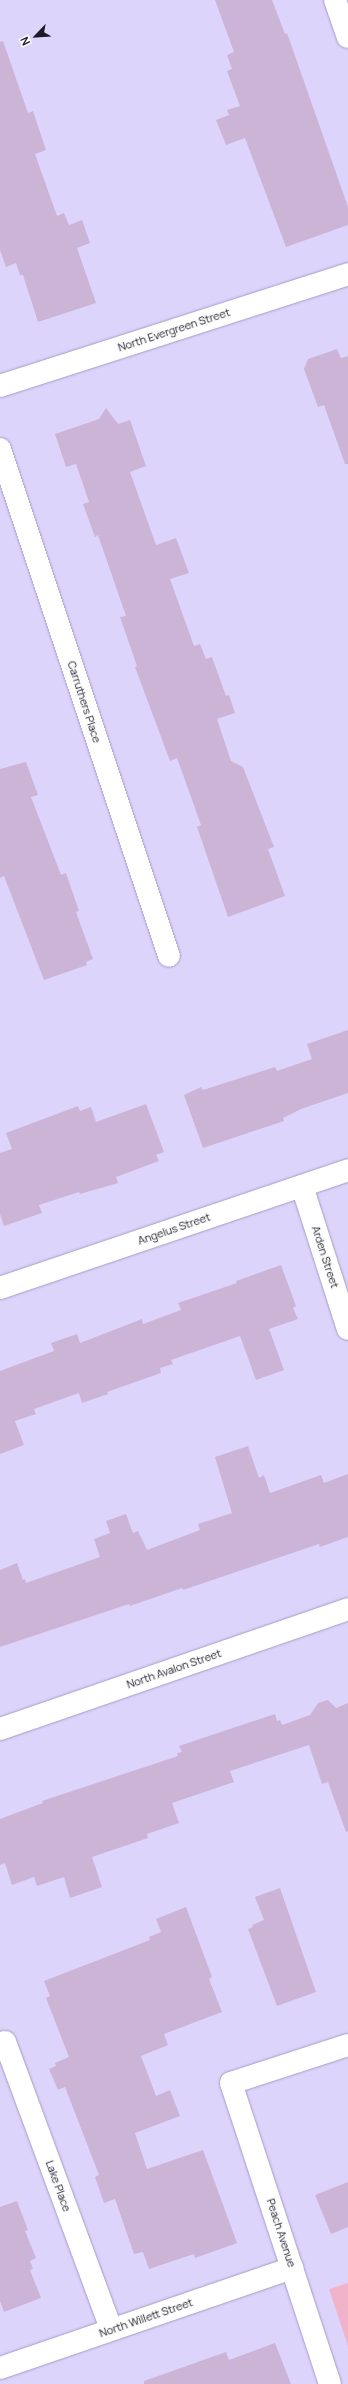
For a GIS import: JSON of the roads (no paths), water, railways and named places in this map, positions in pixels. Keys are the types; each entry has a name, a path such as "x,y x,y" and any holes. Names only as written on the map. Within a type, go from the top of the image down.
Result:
{"street":[{"path":"335,0 348,37"},
{"name":"North Evergreen Street","path":"0,386 348,274"},
{"name":"Carruthers Place","path":"0,448 169,956"},
{"name":"Angelus Street","path":"0,1288 348,1170"},
{"name":"Arden Street","path":"302,1186 348,1329"},
{"name":"North Avalon Street","path":"0,1729 348,1609"},
{"name":"Lake Place","path":"5,2042 111,2330"},
{"name":"Peach Avenue","path":"330,2384 231,2083 348,2045"},
{"name":"North Willett Street","path":"0,2368 292,2268"}]}
